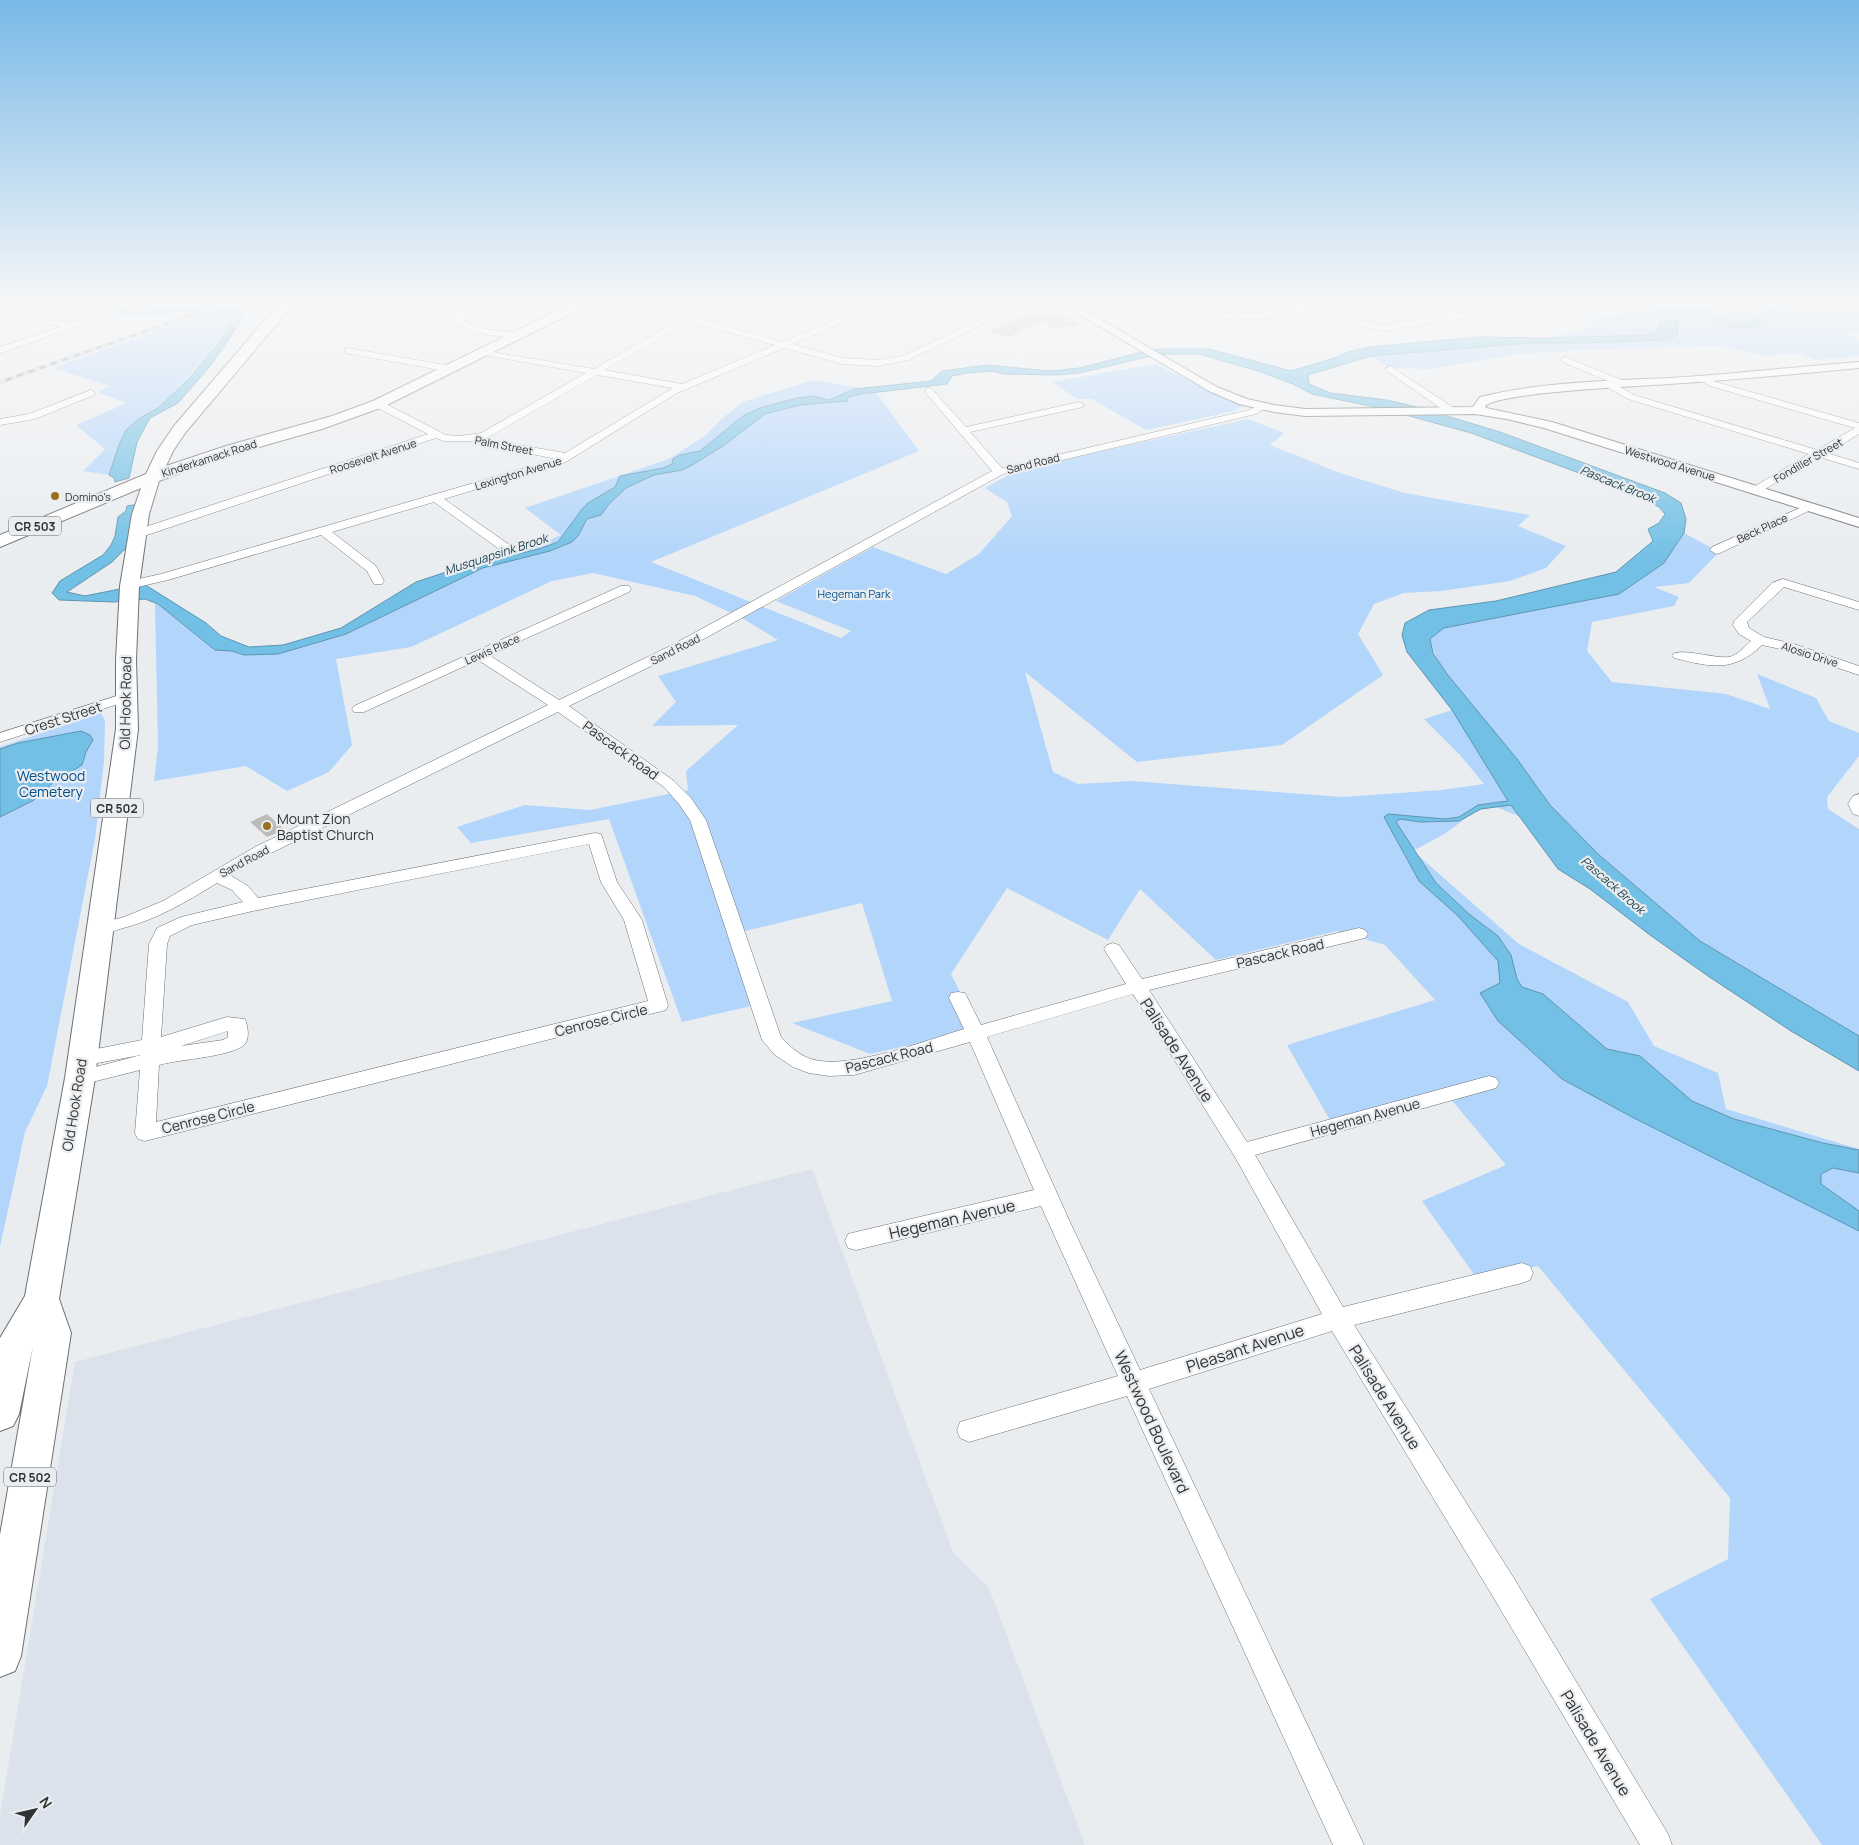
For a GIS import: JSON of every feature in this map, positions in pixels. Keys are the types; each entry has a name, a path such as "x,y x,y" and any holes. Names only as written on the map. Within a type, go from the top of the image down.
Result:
{"main road":[{"name":"Old Hook Road","path":"0,1414 14,1346 42,1299 80,1068 127,729 129,594 137,534 153,476 166,449 216,389"},
{"name":"Kinderkamack Road","path":"0,542 153,476 212,456 319,425 378,404 409,389"},
{"path":"166,449 172,454 184,456 212,456"},
{"path":"85,504 133,496 146,499"},
{"name":"Old Hook Road","path":"0,1656 53,1333 42,1299"}],"street":[{"name":"Roosevelt Avenue","path":"137,534 438,434 451,439 470,438 491,433 567,389"},
{"name":"Lexington Avenue","path":"129,594 164,577 549,465 568,457 677,389"},
{"name":"Westwood Avenue","path":"1213,389 1262,407 1305,413 1450,410 1480,411 1531,420 1859,523"},
{"path":"1419,389 1450,410"},
{"path":"1480,411 1479,405 1484,400 1500,395 1558,389"},
{"path":"1617,389 1631,397 1859,466"},
{"path":"1731,389 1859,426"},
{"path":"929,391 999,472"},
{"path":"0,422 31,417 91,394"},
{"path":"378,404 438,434"},
{"path":"963,431 1079,405"},
{"name":"Sand Road","path":"100,929 130,921 169,905 216,876 270,847 704,634 999,472 1252,412 1262,407"},
{"name":"Fondiller Street","path":"1756,490 1859,430"},
{"name":"Palm Street","path":"470,438 568,457"},
{"path":"436,498 510,551"},
{"name":"Beck Place","path":"1716,550 1809,507"},
{"path":"324,531 372,569 378,581"},
{"name":"Alosio Drive","path":"1859,606 1783,583 1773,590 1741,621 1740,626 1744,631 1760,640 1789,647 1859,671"},
{"name":"Lewis Place","path":"359,709 625,589"},
{"path":"1679,654 1711,660 1733,660 1740,657 1760,640"},
{"name":"Pascack Road","path":"478,656 559,706 669,784 684,801 698,820 772,1040 785,1055 805,1065 828,1070 854,1068 1136,987 1359,934"},
{"name":"Crest Street","path":"0,738 126,697"},
{"path":"1859,799 1856,804 1859,811"},
{"name":"Cenrose Circle","path":"595,838 609,882 633,920 659,1005 145,1132 150,1053 158,944 163,932 187,921 253,905 595,838"},
{"path":"216,876 233,882 248,894 253,905"},
{"name":"Palisade Avenue","path":"1113,949 1242,1151 1337,1319 1505,1590 1657,1845"},
{"name":"Westwood Boulevard","path":"958,998 976,1033 1047,1196 1265,1671 1349,1845"},
{"path":"80,1068 150,1053"},
{"name":"Hegeman Avenue","path":"1242,1151 1488,1083"},
{"name":"Hegeman Avenue","path":"856,1241 1047,1196"},
{"name":"Pleasant Avenue","path":"969,1430 1134,1383 1337,1319 1522,1273"}],"shaded area":[{"path":"812,1169 953,1552 989,1588 1085,1845 0,1845 0,1816 75,1362"}],"green space":[{"path":"103,389 176,389 158,408 140,418 119,445 109,475 83,471 105,449 76,425 127,403 98,392"},
{"name":"Hegeman Park","path":"784,389 864,389 875,391 919,451 651,562 841,638 851,631 776,601 873,547 946,574 979,554 1012,516 1007,502 985,488 1019,469 1248,419 1284,433 1270,445 1340,473 1405,493 1530,515 1518,526 1566,546 1546,568 1510,581 1441,591 1404,593 1374,604 1358,634 1383,675 1282,745 1137,762 1025,672 1053,772 1078,784 1132,781 1342,797 1441,790 1484,784 1460,755 1424,719 1452,710 1465,697 1440,663 1430,639 1444,628 1619,594 1664,563 1684,533 1719,552 1689,583 1654,587 1679,597 1674,606 1592,622 1587,651 1612,682 1726,694 1770,709 1757,674 1816,698 1829,721 1859,733 1859,756 1827,797 1828,809 1859,829 1859,1036 1700,941 1584,842 1486,803 1446,833 1413,851 1519,944 1628,1002 1654,1046 1718,1073 1726,1109 1859,1149 1859,1845 1822,1845 1650,1599 1728,1559 1730,1498 1538,1266 1478,1280 1422,1201 1506,1165 1443,1090 1331,1122 1287,1045 1435,1000 1385,945 1337,931 1216,960 1140,889 1108,940 1007,888 951,974 979,1030 870,1054 792,1023 892,1001 862,903 728,935 751,1006 682,1022 609,819 471,843 457,827 525,805 590,810 688,790 686,771 738,725 652,726 676,702 658,676 778,640 742,618 695,596 593,573 552,581 411,647 336,659 352,745 329,772 287,791 246,766 154,781 158,747 155,604 158,604 215,650 232,651 244,655 346,634 475,572 561,535 525,508 669,459 706,435 719,421 743,402"},
{"path":"1063,389 1208,389 1243,406 1234,411 1146,430 1092,399 1077,399"},
{"name":"Westwood Cemetery","path":"101,713 105,721 104,762 95,839 47,1086 25,1132 0,1247 0,747"}],"water":[{"path":"178,389 190,389 178,403 150,418 137,442 129,478 115,482 114,478 109,475 126,430 140,418 158,408"},
{"path":"855,389 903,389 861,394 848,397 847,401 800,405 765,414 723,446 689,467 654,475 626,488 609,504 601,515 587,519 578,536 572,542 550,551 483,568 346,634 278,654 244,655 232,651 215,650 158,604 145,599 114,602 59,600 52,593 60,581 103,555 115,536 118,517 126,511 127,506 139,504 126,548 112,562 67,592 85,596 144,584 206,623 221,636 249,647 283,645 341,628 416,582 458,568 539,549 558,542 582,509 588,503 615,487 620,476 663,468 672,464 673,459 680,455 700,451 743,416 760,408 797,398 813,396 829,400"},
{"name":"Pascack Brook","path":"1303,389 1321,389 1330,393 1386,400 1417,407 1500,432 1665,493 1681,503 1686,519 1684,533 1664,563 1619,594 1444,628 1430,639 1433,653 1447,674 1517,759 1550,805 1598,854 1700,941 1859,1036 1859,1071 1791,1031 1708,976 1590,889 1558,869 1511,805 1481,809 1459,821 1420,822 1400,819 1396,822 1436,883 1469,914 1498,936 1511,955 1517,979 1522,987 1543,994 1607,1049 1640,1056 1692,1101 1734,1119 1823,1143 1859,1150 1859,1173 1833,1168 1821,1174 1821,1184 1859,1211 1859,1231 1630,1116 1562,1079 1498,1021 1480,993 1500,983 1498,961 1458,916 1419,881 1384,817 1388,814 1445,819 1459,817 1478,805 1508,801 1452,710 1407,652 1402,635 1405,623 1429,610 1496,601 1616,572 1653,541 1648,529 1659,523 1665,514 1659,507 1633,493 1471,433 1384,409 1312,394"},
{"path":"81,731 90,735 93,740 86,752 82,765 55,781 34,800 0,817 0,749 18,743"}],"building":[{"name":"Mount Zion Baptist Church","path":"267,814 285,830 267,837 250,822"}],"place":[{"name":"Domino's","path":"55,496"},
{"name":"Mount Zion Baptist Church","path":"267,826"}],"water label":[{"name":"Musquapsink Brook","path":"496,554"}]}
